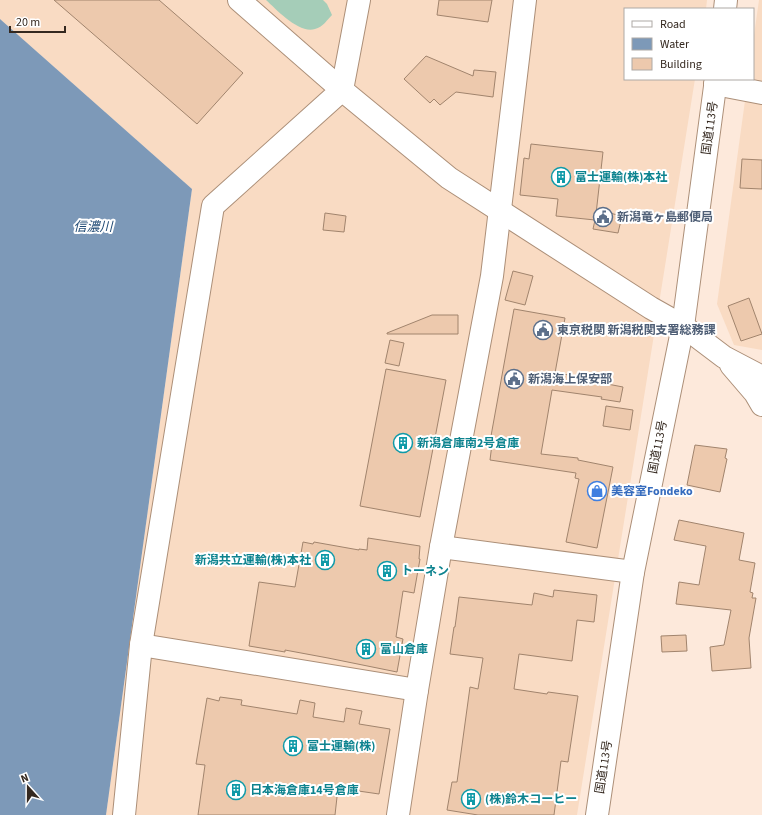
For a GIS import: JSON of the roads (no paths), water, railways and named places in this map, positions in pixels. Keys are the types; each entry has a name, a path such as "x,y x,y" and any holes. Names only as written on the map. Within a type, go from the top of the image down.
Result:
{"main road":[{"path":"239,0 342,90 449,178 651,308 683,326 724,357 762,376"},
{"path":"124,815 141,645 213,206 342,90 359,0"},
{"path":"398,815 441,547 492,276 525,0"},
{"path":"716,82 762,93"},
{"name":"国道113号","path":"597,815 633,572 683,326 716,82"},
{"path":"724,357 755,393 762,405"},
{"path":"441,547 633,572"},
{"path":"141,645 417,690"}],"water":[{"name":"信濃川","path":"0,19 192,189 106,815 0,815"}],"place":[{"name":"富士運輸(株)本社","path":"561,177"},
{"name":"新潟竜ヶ島郵便局","path":"603,217"},
{"name":"東京税関 新潟税関支署総務課","path":"543,330"},
{"name":"新潟海上保安部","path":"514,379"},
{"name":"新潟倉庫南2号倉庫","path":"403,443"},
{"name":"美容室Fondeko","path":"597,491"},
{"name":"新潟共立運輸(株)本社","path":"325,560"},
{"name":"トーネン","path":"387,571"},
{"name":"富山倉庫","path":"366,649"},
{"name":"富士運輸(株)","path":"293,746"},
{"name":"日本海倉庫14号倉庫","path":"236,790"},
{"name":"(株)鈴木コーヒー","path":"471,799"}]}
